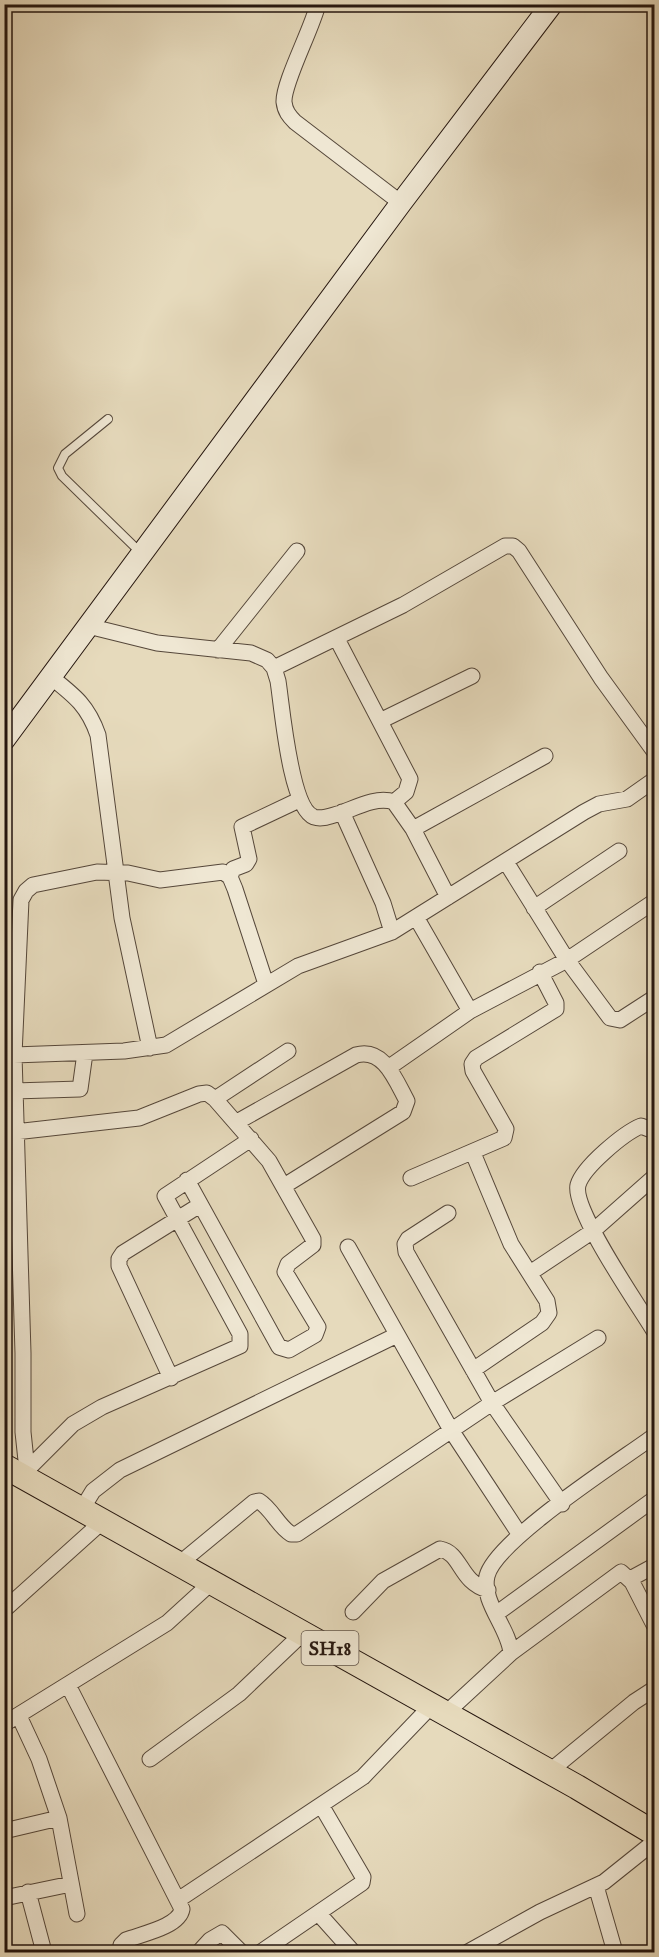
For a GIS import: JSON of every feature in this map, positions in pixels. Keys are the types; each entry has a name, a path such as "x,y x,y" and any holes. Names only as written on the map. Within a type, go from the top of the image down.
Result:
{"main road":[{"name":"SH18","path":"18,1470 103,1521 651,1830"}],"street":[{"path":"318,4 284,100 286,113 401,202"},
{"path":"9,725 51,677 401,202 552,4"},
{"path":"274,668 403,605 505,546 513,546 519,551 601,678 654,751"},
{"path":"218,650 297,551"},
{"path":"88,626 157,643 251,653 267,660 274,668 299,800 304,810 313,817 325,818 380,799 394,802 413,829 448,897"},
{"path":"337,639 410,779 410,786 406,792 394,802"},
{"path":"380,721 472,676"},
{"path":"51,677 82,703 95,726 130,963 150,1048"},
{"path":"413,829 545,756"},
{"path":"14,1055 85,1053 166,1045 187,1035 298,966 392,932 584,812 599,804 627,799 654,780"},
{"path":"266,984 230,877 233,869 246,864 249,859 242,827 299,800"},
{"path":"342,812 383,903 392,932"},
{"path":"534,908 619,851"},
{"path":"506,862 567,960 610,1018 615,1021 654,998"},
{"path":"18,1470 23,1432 23,1353 14,1055 21,900 33,885 115,871 160,880 213,872 230,877"},
{"path":"388,1068 470,1011 540,972 567,960 652,903"},
{"path":"416,917 470,1011"},
{"path":"411,1178 500,1141 506,1135 472,1064 476,1058 556,1009 556,1003 540,972"},
{"path":"215,1099 288,1051"},
{"path":"237,1122 357,1055 367,1052 377,1056 388,1068 407,1101 403,1113 284,1186"},
{"path":"14,1091 80,1089 85,1053"},
{"path":"15,1132 140,1118 199,1094 207,1093 251,1139 284,1186 313,1239 313,1245 288,1264 285,1272 319,1330 315,1335 289,1350 279,1347 187,1180"},
{"path":"654,1131 641,1126 630,1131 582,1176 578,1186 578,1198 593,1231 654,1331"},
{"path":"18,1470 73,1424 102,1407 236,1350 242,1341 165,1196 251,1139"},
{"path":"473,1153 493,1205 512,1244 547,1301 549,1313 542,1323 473,1370"},
{"path":"530,1273 593,1231 654,1177"},
{"path":"171,1378 119,1266 119,1259 123,1253 200,1205"},
{"path":"448,1213 408,1239 405,1244 406,1252 492,1402 562,1504"},
{"path":"348,1247 451,1430 520,1535"},
{"path":"82,1509 93,1491 120,1470 397,1335"},
{"path":"179,1563 254,1502 259,1501 264,1504 286,1531 297,1534 492,1402 598,1338"},
{"path":"511,1653 510,1642 496,1614 488,1590 487,1576 494,1560 520,1535 654,1436"},
{"path":"496,1614 654,1498"},
{"path":"4,1610 103,1521"},
{"path":"353,1612 383,1581 441,1549 448,1550 466,1578 475,1587 488,1590"},
{"path":"630,1579 654,1566"},
{"path":"178,1900 363,1777 439,1710 614,1574 621,1572 630,1579 654,1625"},
{"path":"4,1725 167,1623 212,1582"},
{"path":"150,1759 239,1694 303,1633"},
{"path":"68,1685 182,1909 178,1918 126,1940 121,1944 120,1953"},
{"path":"550,1771 634,1702 654,1689"},
{"path":"19,1716 39,1759 59,1818 77,1914"},
{"path":"261,1953 358,1887 363,1877 321,1805"},
{"path":"4,1831 59,1818"},
{"path":"468,1953 540,1912 618,1873 651,1830"},
{"path":"4,1898 71,1884"},
{"path":"596,1886 615,1953"},
{"path":"28,1892 44,1953"},
{"path":"319,1914 353,1953"},
{"path":"199,1953 210,1940 222,1933 241,1953"}],"lane":[{"path":"108,419 65,454 58,468 62,476 142,554"}]}
